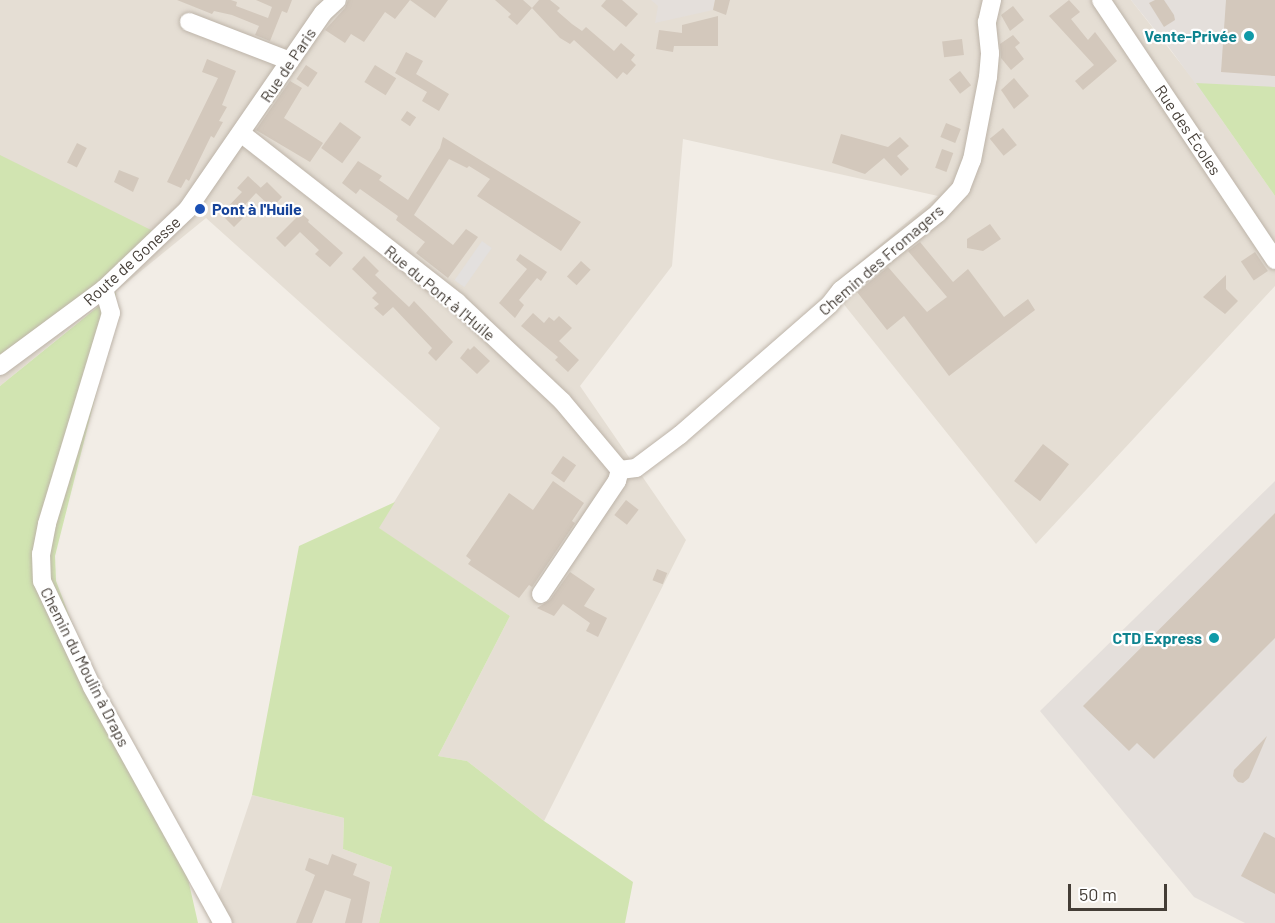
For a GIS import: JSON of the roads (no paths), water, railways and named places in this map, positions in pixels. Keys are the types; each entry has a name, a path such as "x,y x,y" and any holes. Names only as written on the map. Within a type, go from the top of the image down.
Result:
{"street":[{"name":"Rue de Paris","path":"242,134 323,13 337,0"},
{"name":"Chemin des Fromagers","path":"620,470 636,468 680,435 830,304 841,290 938,213 961,188 972,160 988,77 990,53 987,22 992,0"},
{"name":"Rue des Écoles","path":"1101,0 1275,260"},
{"path":"189,22 290,61"},
{"name":"Rue du Pont à l'Huile","path":"242,134 456,302 562,401 620,470"},
{"name":"Route de Gonesse","path":"0,366 104,289 187,210 242,134"},
{"name":"Chemin du Moulin à Draps","path":"104,289 111,313 47,524 41,554 42,581 92,687 223,923"},
{"path":"541,594 617,481 620,470"}],"place":[{"name":"Vente-Privée","path":"1249,36"},
{"name":"Pont à l'Huile","path":"200,209"},
{"name":"CTD Express","path":"1214,638"}]}
